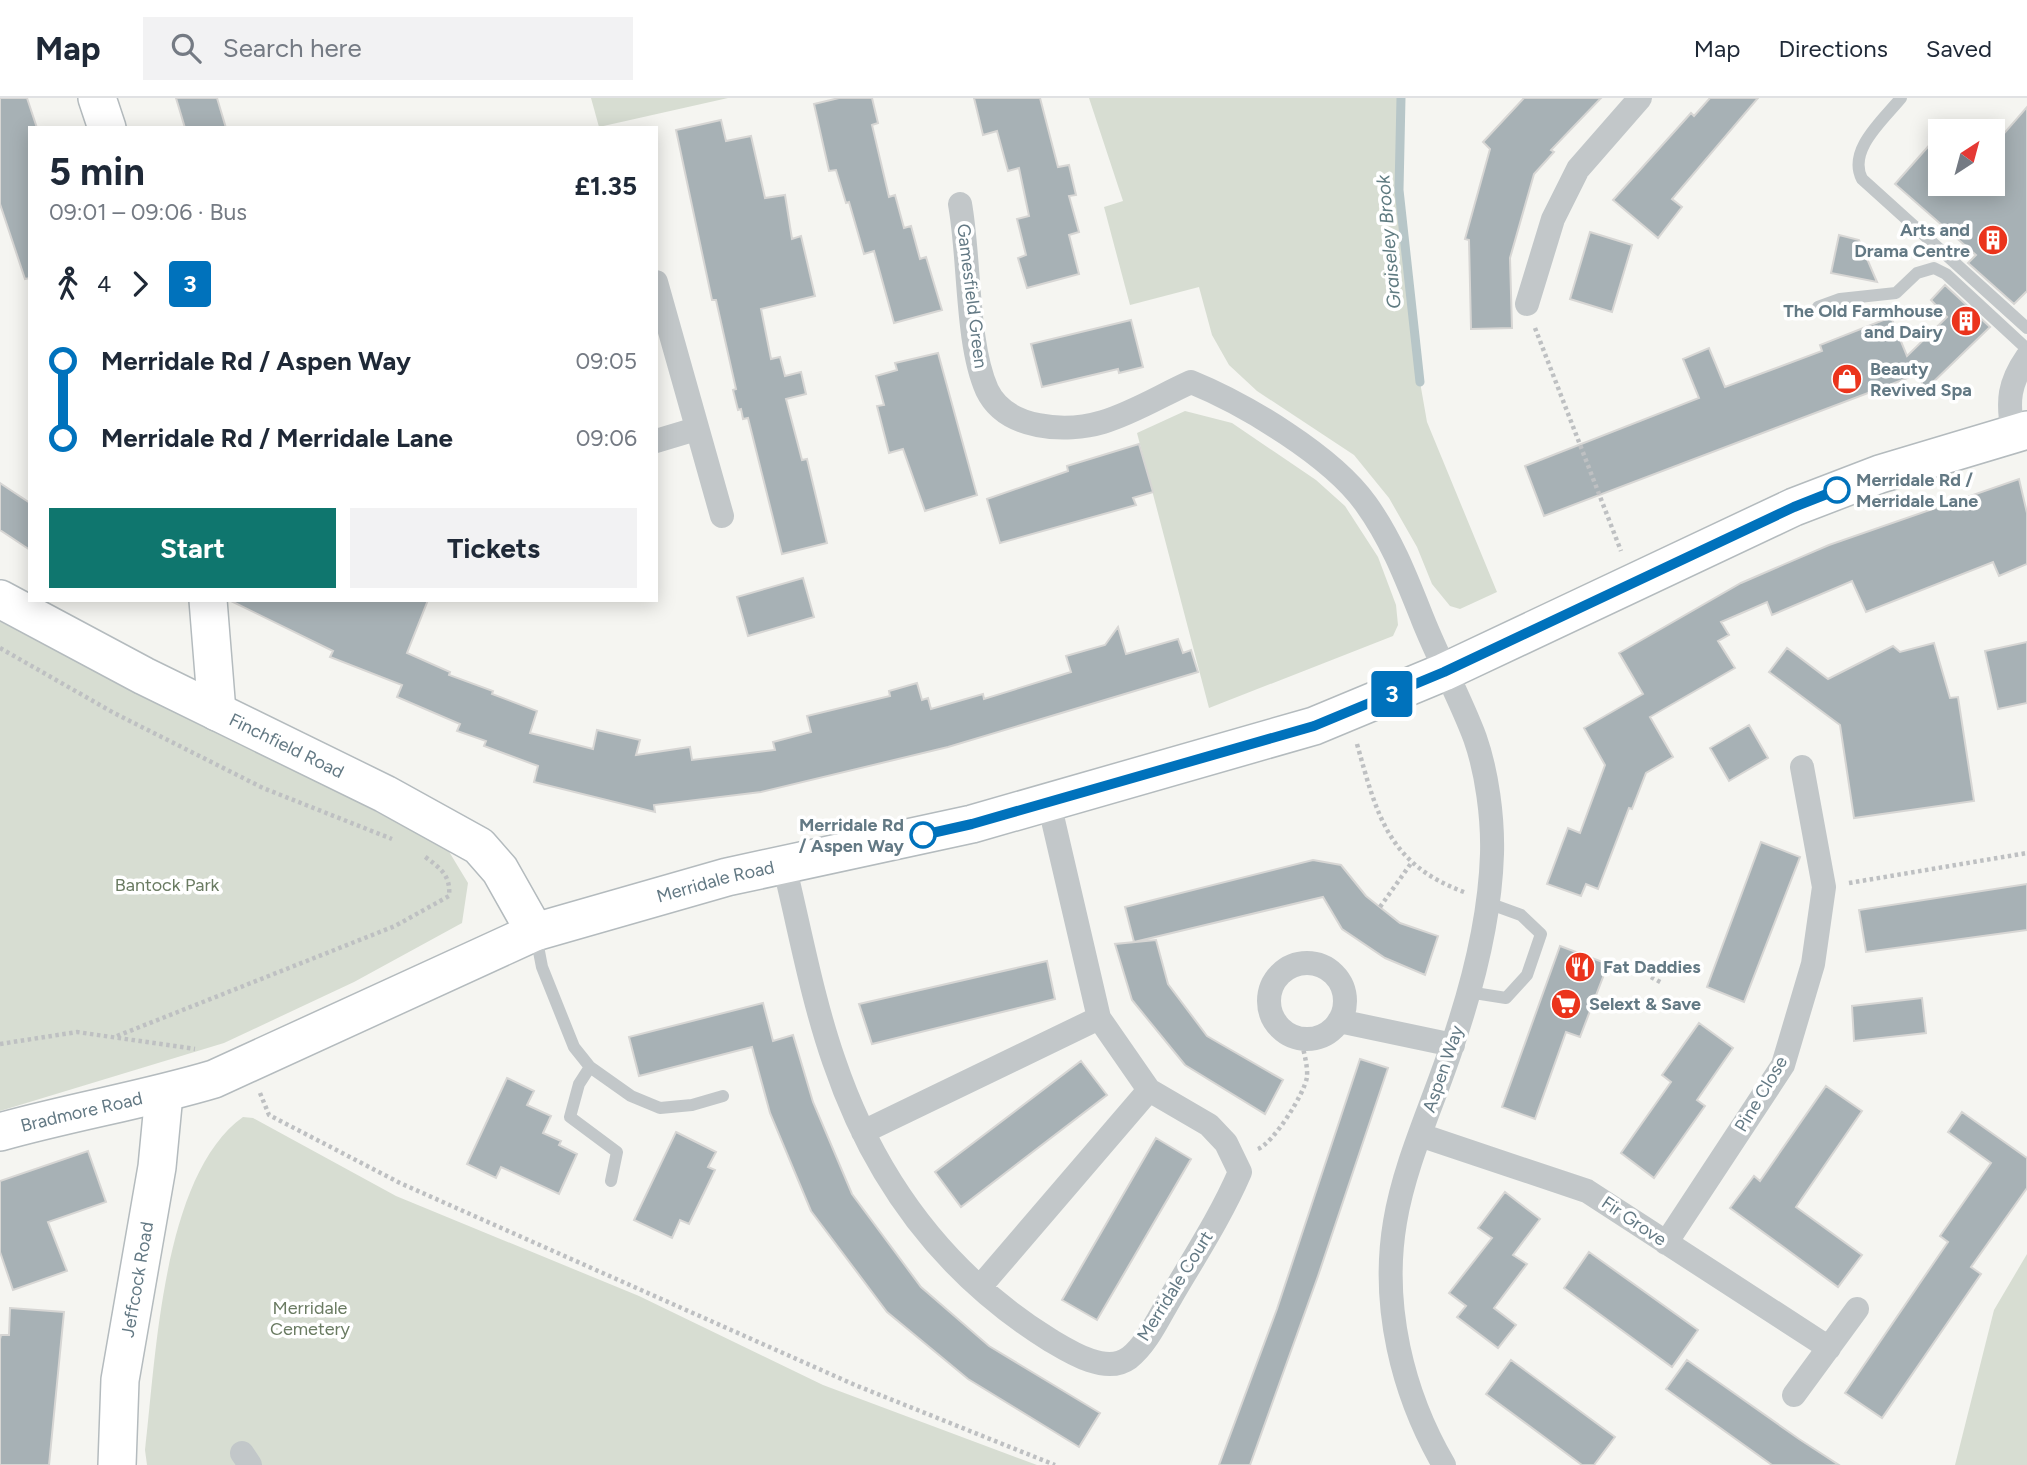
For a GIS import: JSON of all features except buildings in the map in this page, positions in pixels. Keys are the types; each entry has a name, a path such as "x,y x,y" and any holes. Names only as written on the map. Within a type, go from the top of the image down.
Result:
{"street":[{"path":"97,98 106,126"},
{"path":"1527,304 1553,219 1578,169 1640,98"},
{"name":"Gamesfield Green","path":"960,204 966,241 976,358 988,392 1004,409 1020,419 1046,427 1074,427 1103,422 1191,382 1226,396 1316,457 1345,480 1366,502 1395,550 1444,672"},
{"path":"658,289 722,516"},
{"path":"2020,431 2008,405 2010,388 2027,357"},
{"path":"658,440 696,429"},
{"name":"Merridale Road","path":"164,1094 248,1065 535,932 727,877 972,824 1314,726 1444,672 1794,507 1880,474 2020,431"},
{"name":"Finchfield Road","path":"0,600 217,712 385,794 479,846 500,870 535,932"},
{"path":"208,602 217,712"},
{"name":"Aspen Way","path":"1444,672 1476,740 1489,803 1492,852 1488,903 1468,992 1420,1135 1395,1221 1391,1257 1398,1348 1412,1399 1444,1465"},
{"name":"Pine Close","path":"1666,1243 1783,1065 1813,964 1824,887 1801,767"},
{"path":"1049,803 1099,1018 1149,1090 1209,1125 1236,1158"},
{"name":"Merridale Court","path":"784,865 833,1060 863,1132 916,1222 946,1256 980,1287 1038,1332 1072,1353 1103,1364 1127,1359 1147,1337 1228,1200 1240,1172 1236,1158"},
{"path":"1297,964 1322,966 1334,973 1345,996 1339,1021 1323,1036 1301,1038 1280,1027 1270,1004 1276,979 1297,964"},
{"path":"863,1132 1099,1018"},
{"path":"1339,1021 1452,1045"},
{"path":"980,1287 1149,1090"},
{"name":"Bradmore Road","path":"0,1132 53,1117 164,1094"},
{"name":"Jeffcock Road","path":"117,1465 120,1380 157,1167 164,1094"},
{"name":"Fir Grove","path":"1420,1135 1587,1191 1829,1348"},
{"path":"1794,1395 1857,1309"}],"lane":[{"path":"1901,98 1861,150 1857,164 1863,179 2027,328"},
{"path":"1818,307 1840,299 1896,293 1917,273 1934,268 1946,274 2027,349"},
{"path":"1468,992 1506,998 1527,975 1541,934 1521,915 1488,903"},
{"path":"535,932 542,967 574,1047 590,1067 631,1096 660,1108 692,1105 723,1096"},
{"path":"590,1067 579,1084 570,1117 617,1152 611,1181"}],"path":[{"path":"1527,304 1633,582"},
{"path":"0,648 114,713 263,788 398,841"},
{"path":"1348,712 1375,802 1393,844 1443,885 1488,903"},
{"path":"117,1036 395,926 435,906 449,896 450,884 444,872 417,851"},
{"path":"1824,887 2027,853"},
{"path":"1380,907 1412,862"},
{"path":"1651,977 1662,983"},
{"path":"0,1044 77,1032 198,1050"},
{"path":"1236,1158 1268,1145 1299,1096 1307,1076 1301,1038"},
{"path":"248,1065 269,1115 400,1183 855,1385 1055,1465"}],"green space":[{"path":"591,98 728,98 603,126 599,126"},
{"path":"1089,98 1401,98 1399,190 1420,382 1427,422 1497,592 1460,609 1450,606 1432,584 1417,547 1389,498 1354,455 1257,391 1229,365 1212,335 1199,287 1130,305 1104,207 1123,201"},
{"path":"1185,411 1232,423 1316,480 1345,506 1378,557 1396,605 1398,625 1393,636 1209,708 1137,433"},
{"name":"Bantock Park","path":"0,611 448,850 468,883 462,923 354,982 224,1043 0,1111"},
{"name":"Merridale Cemetery","path":"243,1117 253,1118 396,1196 639,1296 823,1385 1037,1465 147,1465 145,1450 159,1320 179,1224 195,1181 216,1144"},
{"path":"2027,1254 2027,1465 1955,1465 1994,1310"}],"waterway":[{"name":"Graiseley Brook","path":"1401,98 1399,190 1420,382"}],"bus line":[{"name":"3","path":"923,835 1049,803 1314,726 1444,672 1794,507 1837,490"}],"place":[{"name":"Arts and Drama Centre","path":"1993,240"},
{"name":"The Old Farmhouse and Dairy","path":"1966,321"},
{"name":"Beauty Revived Spa","path":"1847,379"},
{"name":"Merridale Rd / Merridale Lane","path":"1837,490"},
{"name":"Merridale Rd / Aspen Way","path":"923,835"},
{"name":"Fat Daddies","path":"1580,967"},
{"name":"Selext & Save","path":"1566,1004"}]}
